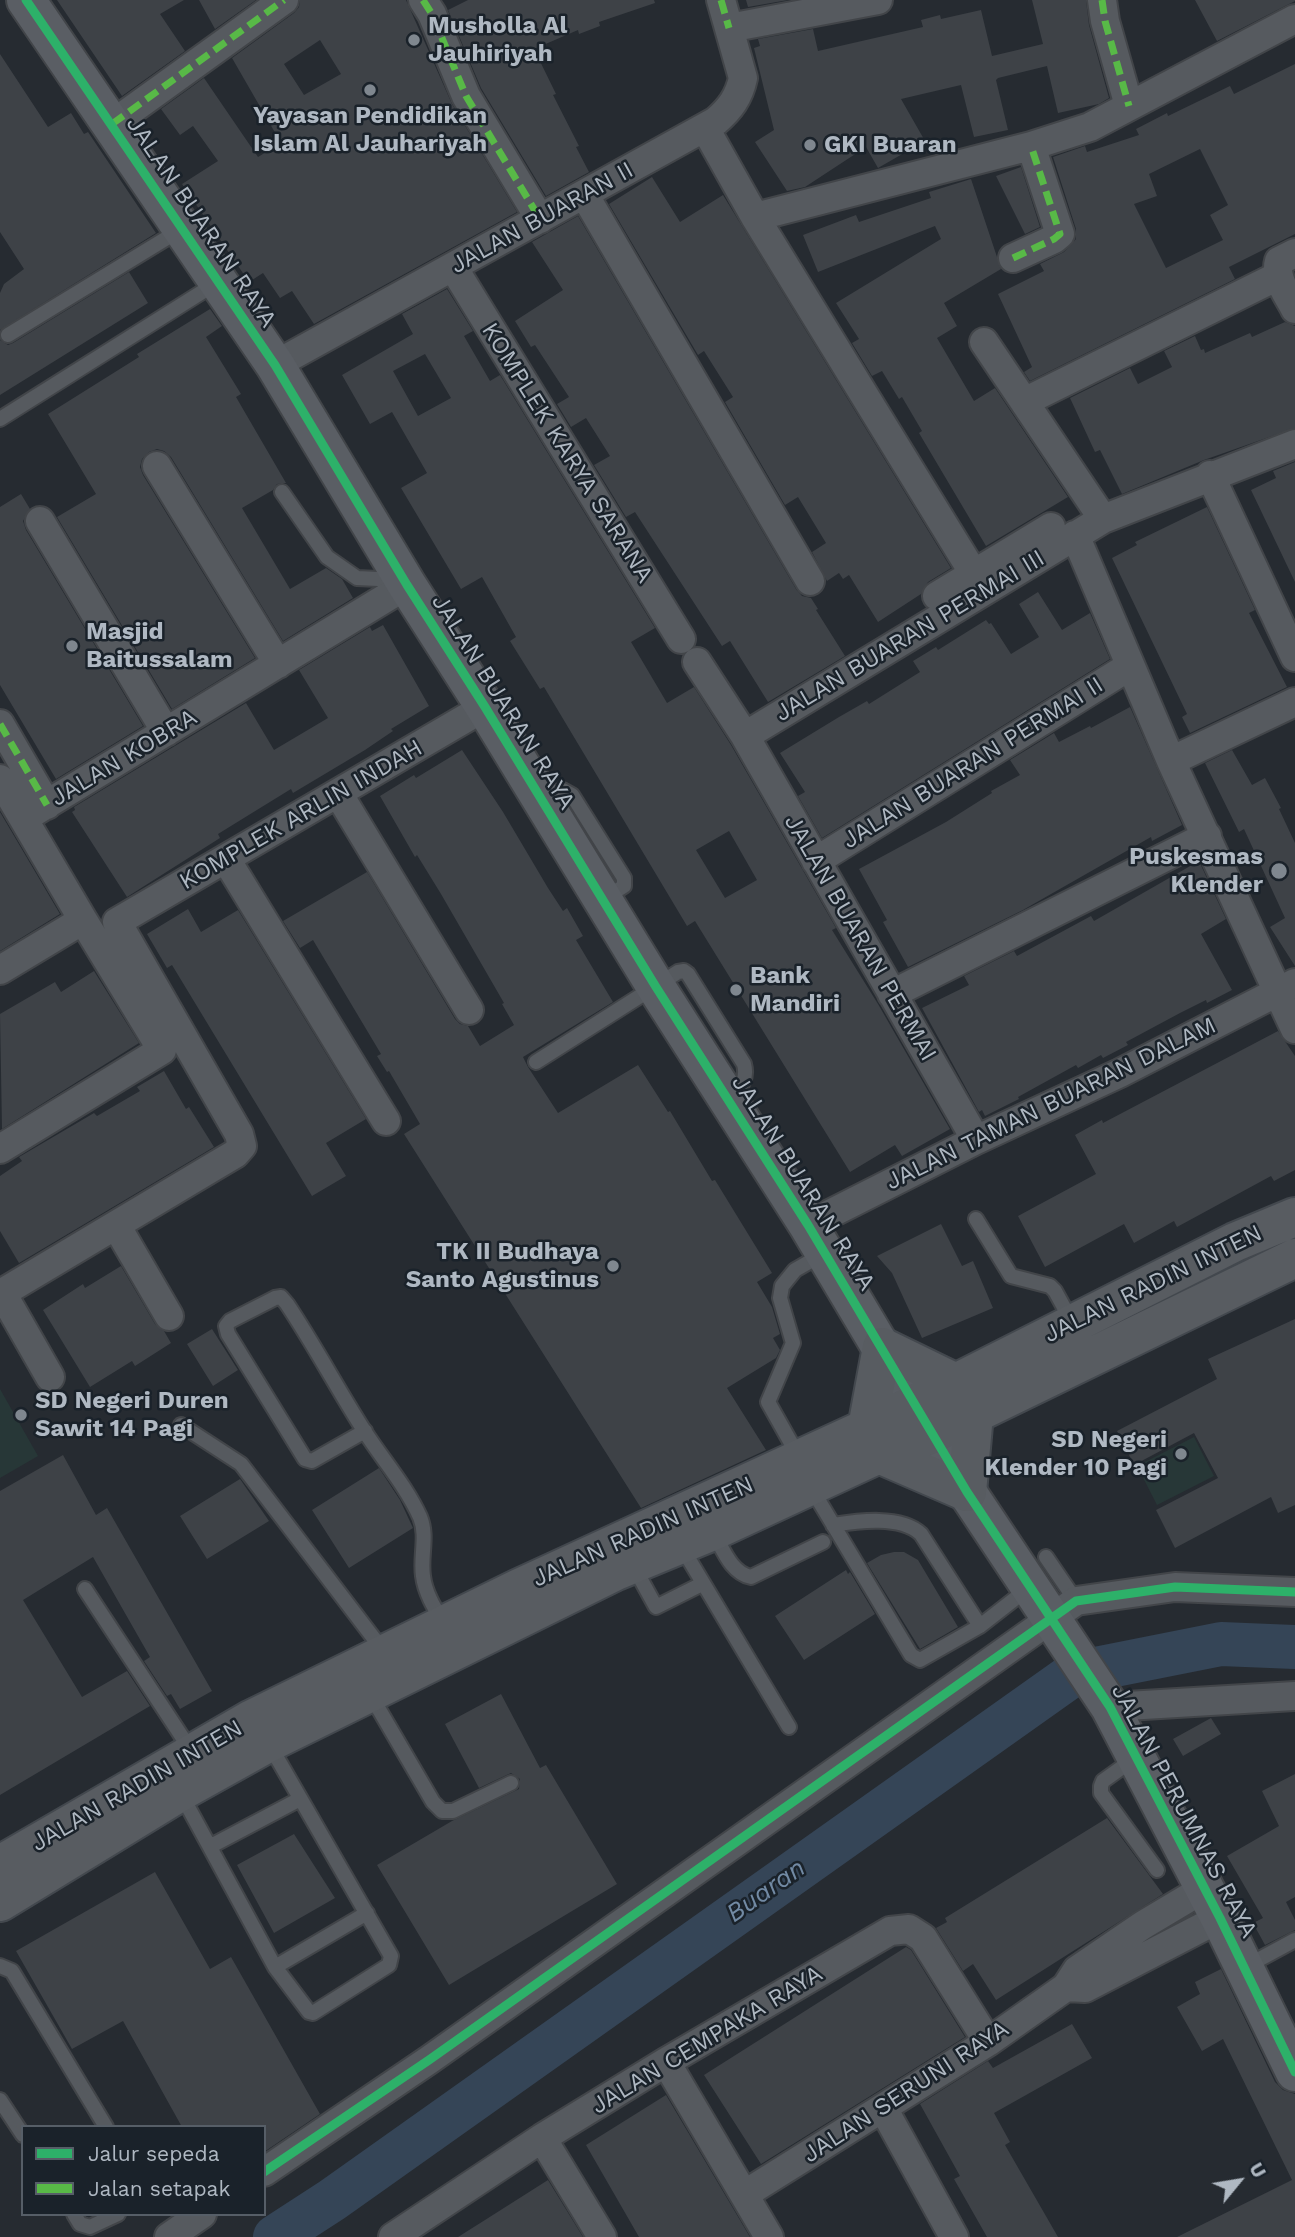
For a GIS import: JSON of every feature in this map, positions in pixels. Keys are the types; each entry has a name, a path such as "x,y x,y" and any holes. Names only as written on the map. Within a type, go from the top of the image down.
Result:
{"main road":[{"name":"JALAN RADIN INTEN","path":"965,1399 1073,1323 1236,1242 1295,1217"},
{"name":"JALAN RADIN INTEN","path":"0,1865 252,1719 517,1589 805,1472 965,1399 1295,1258"},
{"path":"882,1347 965,1399 967,1492 873,1441 882,1347"},
{"name":"JALAN RADIN INTEN","path":"0,1902 180,1792 268,1743 633,1564 696,1538 805,1472"}],"street":[{"name":"JALAN BUARAN RAYA","path":"26,0 275,365 405,583 816,1239 923,1419"},
{"path":"112,124 284,0"},
{"path":"423,0 432,14 466,96 540,219"},
{"name":"JALAN BUARAN II","path":"275,365 705,128 730,108 741,89 743,78 721,0"},
{"path":"729,28 878,0"},
{"path":"1102,0 1105,21 1129,106"},
{"path":"755,217 1031,146 1090,127 1295,19"},
{"path":"705,128 755,217 974,574"},
{"path":"1013,258 1060,234 1031,146"},
{"path":"584,194 810,581"},
{"path":"1026,401 1284,263 1295,309"},
{"name":"KOMPLEK KARYA SARANA","path":"453,267 681,639"},
{"path":"984,342 1103,519"},
{"path":"937,596 974,574 1075,524 1103,519 1295,444"},
{"path":"157,466 278,664"},
{"path":"1210,475 1295,657"},
{"path":"40,521 166,732"},
{"path":"1075,524 1130,666 1171,761 1286,988 1295,1029"},
{"name":"JALAN BUARAN PERMAI III","path":"745,736 1075,524"},
{"name":"JALAN KOBRA","path":"0,1149 162,1050 83,920 35,812 405,583"},
{"name":"JALAN BUARAN PERMAI","path":"697,662 745,736 976,1140"},
{"name":"JALAN BUARAN PERMAI II","path":"816,861 1130,666"},
{"path":"1171,761 1295,702"},
{"name":"KOMPLEK ARLIN INDAH","path":"116,1225 237,1144 117,922 485,707"},
{"path":"0,724 35,812"},
{"path":"0,779 35,812"},
{"path":"338,793 469,1010"},
{"path":"892,994 1207,836"},
{"path":"226,859 386,1121"},
{"path":"0,970 83,920"},
{"name":"JALAN TAMAN BUARAN DALAM","path":"816,1239 976,1140 1120,1073 1286,988"},
{"path":"50,1377 2,1293 116,1225 169,1316"},
{"name":"JALAN PERUMNAS RAYA","path":"923,1419 967,1492 1039,1572 1292,2057"},
{"path":"266,2171 1063,1618 1175,1587 1295,1592"},
{"path":"1106,1700 1295,1696"},
{"name":"JALAN SERUNI RAYA","path":"745,2194 988,2042 1066,1987 1086,1988 1212,1903"},
{"name":"JALAN CEMPAKA RAYA","path":"393,2237 542,2138 890,1931 909,1929 923,1938 988,2042"},
{"path":"666,2062 769,2237"},
{"path":"883,2108 954,2237"},
{"path":"542,2138 602,2237"},
{"path":"169,2237 199,2216"}],"lane":[{"path":"8,335 183,228"},
{"path":"0,419 219,281"},
{"path":"282,492 327,557 357,578 405,583"},
{"path":"536,1062 656,987"},
{"path":"976,1219 1011,1276 1050,1286 1073,1323"},
{"path":"816,1239 780,1292 793,1343 768,1402 833,1525 911,1655 920,1660 980,1626 1039,1572"},
{"path":"365,1431 312,1461 305,1459 228,1334 226,1326 230,1321 281,1297 320,1353 421,1520 424,1537 423,1577 431,1601 445,1625"},
{"path":"181,1426 242,1464 386,1654"},
{"path":"833,1525 864,1521 913,1527 921,1534 980,1626"},
{"path":"696,1538 741,1576 751,1577 824,1542"},
{"path":"696,1538 702,1584 789,1727"},
{"path":"633,1564 656,1607 702,1584"},
{"path":"85,1589 192,1754"},
{"path":"370,1693 433,1802 442,1811 453,1811 511,1783"},
{"path":"180,1792 275,1967 309,2012 317,2010 392,1961 268,1743"},
{"path":"1136,1758 1104,1781 1101,1793 1157,1870"},
{"path":"211,1846 300,1799"},
{"path":"275,1967 367,1913"},
{"path":"1244,1968 1295,1940"},
{"path":"0,1966 12,1971 105,2125"},
{"path":"0,2100 21,2132"},
{"path":"75,2216 80,2224 90,2227 114,2216"}],"shaded area":[{"path":"0,1389 38,1456 0,1478"},
{"path":"1194,1437 1214,1476 1157,1505 1137,1466"}],"building":[{"path":"57,0 184,0 160,14 185,51 122,96"},
{"path":"199,0 256,0 215,29"},
{"path":"300,0 406,0 452,104 517,212 314,324 292,291 280,298 263,273 249,282 182,184 218,161 193,126 180,135 161,109 204,78 258,157 281,143 232,58 299,7","holes":["320,40 341,74 304,95 284,64"]},
{"path":"468,0 654,0 655,3 599,22 600,26 579,34 578,30 534,49 589,172 546,196 481,88 448,10"},
{"path":"746,0 788,0 748,7"},
{"path":"1032,0 1086,0 1089,25 1109,98 1099,104 1058,113 1047,66 998,78 996,80 1008,130 974,137 961,85 901,99 925,141 878,168 866,147 805,187 787,191 755,142 774,130 754,48 760,46 758,39 813,29 818,51 923,27 921,20 940,15 941,19 981,10 992,56 1043,44"},
{"path":"1195,0 1295,0 1295,1 1217,41"},
{"path":"0,54 48,127 71,113 84,134 88,132 156,233 0,330 0,293 4,284 24,269 0,232"},
{"path":"1295,64 1295,234 1229,267 1235,279 1030,381 1024,372 1032,367 998,294 1044,271 1040,264 1064,252 1076,239 1076,229 1053,157 1085,146 1087,152 1139,135 1136,129 1230,86 1234,94","holes":["1200,149 1228,205 1210,215 1223,240 1166,268 1134,204 1157,196 1149,174"]},
{"path":"1021,167 1040,227 1025,234 996,176"},
{"path":"652,177 680,222 723,195 951,568 928,582 921,594 878,622 849,575 843,579 839,573 827,581 812,552 826,543 798,497 785,505 725,402 733,397 704,351 698,355 609,204"},
{"path":"971,179 1001,269 944,303 957,326 937,338 974,401 995,388 1068,497 986,546 919,433 922,431 902,397 899,399 882,371 872,376 852,343 859,339 836,303 941,239 935,226 818,272 803,235 856,215 859,222 931,198 929,192"},
{"path":"578,216 796,589 802,596 811,598 845,656 768,702 730,641 722,646 635,512 626,517 594,465 610,456 586,418 571,427 557,404 569,397 535,345 531,347 515,321 563,290 532,242"},
{"path":"129,272 148,303 0,395 0,340 8,345 13,343"},
{"path":"447,289 473,331 464,336 490,381 500,375 655,628 631,642 667,703 694,687 731,745 836,928 832,930 950,1129 902,1156 895,1145 850,1172 695,921 687,926 544,687 540,689 510,641 516,637 482,577 461,589 401,488 427,473 392,412 370,424 342,375 413,334 402,314","holes":["425,354 451,398 418,416 393,371","729,831 757,880 725,898 696,850"]},
{"path":"210,309 222,326 206,337 241,394 236,397 286,483 277,484 273,490 242,508 290,589 326,568 342,579 353,598 283,641 171,457 157,449 149,452 142,459 140,467 143,475 255,658 172,709 57,517 96,494 48,414"},
{"path":"1285,322 1295,326 1295,428 1204,460 1122,494 1100,450 1095,452 1070,398 1130,368 1138,384 1172,367 1164,351 1195,336 1205,353 1250,333 1252,337"},
{"path":"1295,462 1295,582 1251,490 1276,478 1273,471"},
{"path":"21,494 30,509 23,521 26,530 143,726 56,779 0,685 0,507"},
{"path":"1207,507 1255,610 1249,613 1287,687 1190,733 1182,717 1187,714 1112,558 1137,545 1135,542"},
{"path":"1038,592 1062,630 1090,613 1110,659 822,838 798,796 805,792 780,753 867,701 869,704 920,672 913,661 936,647 938,650 986,620 991,623 1011,654 1039,637 1019,604"},
{"path":"383,625 429,706 391,729 393,731 365,750 293,793 291,789 218,834 220,838 127,897 72,812 74,807 246,703 274,750 328,718 299,670 370,627 372,631"},
{"path":"1130,707 1182,825 1152,841 1151,837 1023,910 908,967 883,922 887,920 859,869 946,822 1020,775 1010,760 1054,733 1059,742"},
{"path":"462,750 563,911 567,908 583,936 576,940 613,1002 523,1057 528,1067 558,1113 638,1065 668,1112 670,1111 712,1181 715,1180 772,1273 757,1282 772,1307 780,1334 773,1338 780,1350 776,1358 727,1388 766,1450 641,1508 404,1134 420,1124 389,1071 387,1072 377,1056 381,1054 313,940 300,948 283,921 367,872 455,1019 468,1026 480,1046 514,1025 441,894 417,855 415,857 380,796"},
{"path":"1232,750 1252,785 1265,778 1295,843 1295,966 1270,927 1285,918 1244,829 1239,832 1205,763"},
{"path":"0,812 60,914 0,951"},
{"path":"1199,861 1226,919 1201,934 1232,990 1180,1013 1126,1042 1128,1045 1103,1058 1101,1055 1078,1068 1076,1065 985,1116 982,1110 979,1112 922,1008 969,985 964,976 1014,951 1017,956 1091,916 1094,921"},
{"path":"188,909 201,932 238,910 366,1119 326,1143 346,1176 312,1196 172,965 167,968 147,934"},
{"path":"94,971 139,1043 2,1129 0,1014 55,982 61,992"},
{"path":"1278,1031 1295,1056 1295,1170 1274,1181 1271,1176 1177,1227 1174,1221 1134,1243 1124,1224 1045,1267 1018,1216 1096,1174 1075,1135"},
{"path":"164,1071 186,1109 189,1107 214,1147 19,1263 0,1231 0,1176 22,1161 19,1157 94,1113 97,1116 140,1091 137,1087"},
{"path":"941,1224 962,1266 973,1261 993,1308 922,1338 892,1273 877,1256"},
{"path":"121,1266 155,1324 164,1331 171,1343 135,1366 132,1361 90,1387 43,1310 83,1284 85,1288"},
{"path":"1295,1319 1295,1505 1278,1513 1271,1497 1175,1548 1156,1510 1218,1478 1194,1433 1134,1465 1117,1431 1217,1379 1208,1359"},
{"path":"212,1329 238,1370 213,1386 187,1344"},
{"path":"63,1455 96,1515 107,1508 212,1691 180,1709 171,1694 167,1696 144,1661 150,1657 93,1557 23,1600 82,1697 127,1671 150,1706 0,1795 0,1491"},
{"path":"379,1468 400,1500 413,1528 349,1568 312,1510"},
{"path":"240,1479 269,1521 207,1559 180,1516"},
{"path":"904,1552 918,1560 958,1627 920,1649 867,1563 881,1555"},
{"path":"846,1570 848,1574 850,1572 875,1614 804,1660 775,1616"},
{"path":"501,1694 540,1768 546,1765 617,1884 449,1985 377,1865 452,1821 519,1789 520,1779 511,1773 479,1788 445,1724"},
{"path":"1211,1718 1221,1734 1183,1756 1173,1739"},
{"path":"1295,1774 1295,1897 1286,1902 1295,1920 1295,1930 1265,1945 1253,1923 1263,1918 1227,1856 1279,1826 1262,1791"},
{"path":"1107,1818 1163,1894 996,2000 973,1964 963,1971 936,1928 947,1922 945,1918"},
{"path":"294,1834 335,1898 274,1933 237,1865"},
{"path":"155,1872 210,1969 231,1957 320,2114 266,2151 266,2125 181,2125 123,2021 72,2049 16,1951"},
{"path":"906,1947 911,1950 965,2037 761,2164 704,2075"},
{"path":"1221,1969 1275,2082 1283,2090 1295,2094 1295,2237 1177,2237 1292,2180 1223,2039 1202,2051 1177,2007 1200,1994 1195,1982"},
{"path":"1072,2024 1092,2058 994,2113 1010,2142 1005,2145 1058,2237 987,2237 954,2179 960,2176 920,2104 988,2061 993,2068"},
{"path":"666,2095 750,2237 639,2237 586,2145"},
{"path":"548,2180 583,2237 458,2237 485,2220"}],"waterway":[{"name":"Buaran","path":"275,2237 332,2200 1075,1673 1221,1644 1295,1647"}],"marked path":[{"path":"112,124 284,0"},
{"path":"423,0 432,14 466,96 540,219"},
{"path":"721,0 729,28"},
{"path":"1102,0 1105,21 1129,106"},
{"path":"1013,258 1060,234 1031,146"},
{"path":"0,724 47,805"}],"cycle path":[{"path":"26,0 275,365 407,585 656,987 808,1225 967,1492 1110,1707 1220,1918 1295,2072"},
{"path":"266,2171 429,2060 1076,1601 1175,1587 1295,1592"}],"place":[{"name":"Musholla Al Jauhiriyah","path":"414,40"},
{"name":"Yayasan Pendidikan Islam Al Jauhariyah","path":"370,90"},
{"name":"GKI Buaran","path":"810,145"},
{"name":"Masjid Baitussalam","path":"72,646"},
{"name":"Puskesmas Klender","path":"1279,871"},
{"name":"Bank Mandiri","path":"736,990"},
{"name":"TK II Budhaya Santo Agustinus","path":"613,1266"},
{"name":"SD Negeri Duren Sawit 14 Pagi","path":"21,1415"},
{"name":"SD Negeri Klender 10 Pagi","path":"1181,1454"}]}
